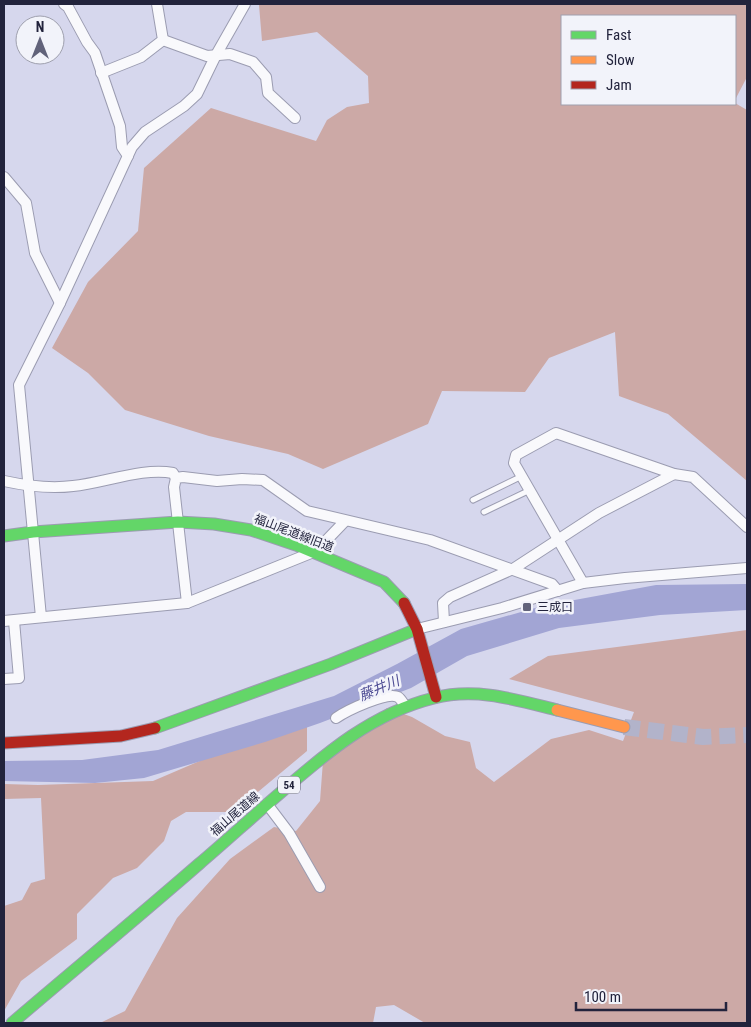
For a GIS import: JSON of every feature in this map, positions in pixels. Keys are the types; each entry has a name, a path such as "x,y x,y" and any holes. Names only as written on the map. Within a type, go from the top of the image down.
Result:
{"street":[{"path":"64,4 68,7 95,53 120,126 122,148 128,156"},
{"path":"157,4 163,40"},
{"path":"41,617 19,385 60,303 132,147 145,132 184,106 197,94 216,55 245,4"},
{"path":"101,73 141,57 163,40"},
{"path":"163,40 207,56 230,54 253,62 266,77 268,93 295,118"},
{"path":"4,177 26,203 35,253 60,303"},
{"path":"583,583 514,463 516,455 556,433 674,474 693,477 747,527"},
{"path":"4,481 28,487 72,486 142,474 173,473 176,478 174,487 187,603"},
{"path":"444,622 443,604 450,597 513,569 599,513 674,474"},
{"path":"176,478 218,481 242,478 263,480 306,511 430,540 552,584 558,591"},
{"path":"4,679 19,678 9,621 187,603 311,553 320,548 345,521"},
{"name":"福山尾道線旧道","path":"4,536 33,532 178,522 214,524 251,530 296,546 384,582 403,600 419,634 436,697"},
{"path":"4,743 121,736 161,727 331,664 419,634 444,622 502,608 583,583 747,568"},
{"name":"福山尾道線","path":"12,1023 326,754 367,725 405,706 436,697 459,694 484,694 513,699 624,727"},
{"path":"336,718 352,708 391,695 399,697 405,706"},
{"path":"268,804 289,833 320,886"}],"lane":[{"path":"473,500 522,476"},
{"path":"484,512 530,490"}],"shaded area":[{"path":"747,4 747,77 736,98 736,15 561,15 561,105 736,104 747,110 747,481 668,414 619,396 615,332 549,358 525,392 442,391 428,424 323,469 288,454 209,436 125,410 88,373 52,348 88,282 138,231 144,168 211,108 316,141 327,120 347,107 369,103 368,76 317,32 262,41 259,5"},
{"path":"747,630 747,1023 425,1023 394,1005 376,1007 373,1023 100,1023 125,1011 177,918 230,859 274,827 296,831 320,801 323,761 387,708 412,717 445,736 470,742 476,768 494,782 551,739 589,730 623,741 634,712 509,679 548,656"},
{"path":"307,715 307,751 234,812 186,812 171,821 164,841 137,868 113,878 77,914 77,939 21,981 4,1011 4,906 22,900 31,883 45,879 41,798 4,799 4,784 38,785 153,781"}],"water":[{"name":"藤井川","path":"747,584 747,610 660,615 559,628 467,656 411,688 320,723 265,742 144,778 95,783 4,781 4,761 82,760 158,750 334,696 461,629 542,606 656,585"}],"tunnel":[{"path":"624,727 703,737 747,735"}],"traffic: fast":[{"path":"4,536 33,532 178,522 214,524 251,530 296,545 384,582 404,603"},
{"path":"155,728 331,664 417,629"},
{"path":"12,1023 314,764 351,736 371,724 412,705 450,695 481,694 496,696 557,710"}],"traffic: slow":[{"path":"557,710 624,727"}],"traffic: jam":[{"path":"404,603 417,629 436,697"},
{"path":"4,743 121,736 155,728"}],"place":[{"name":"三成口","path":"527,607"}]}
